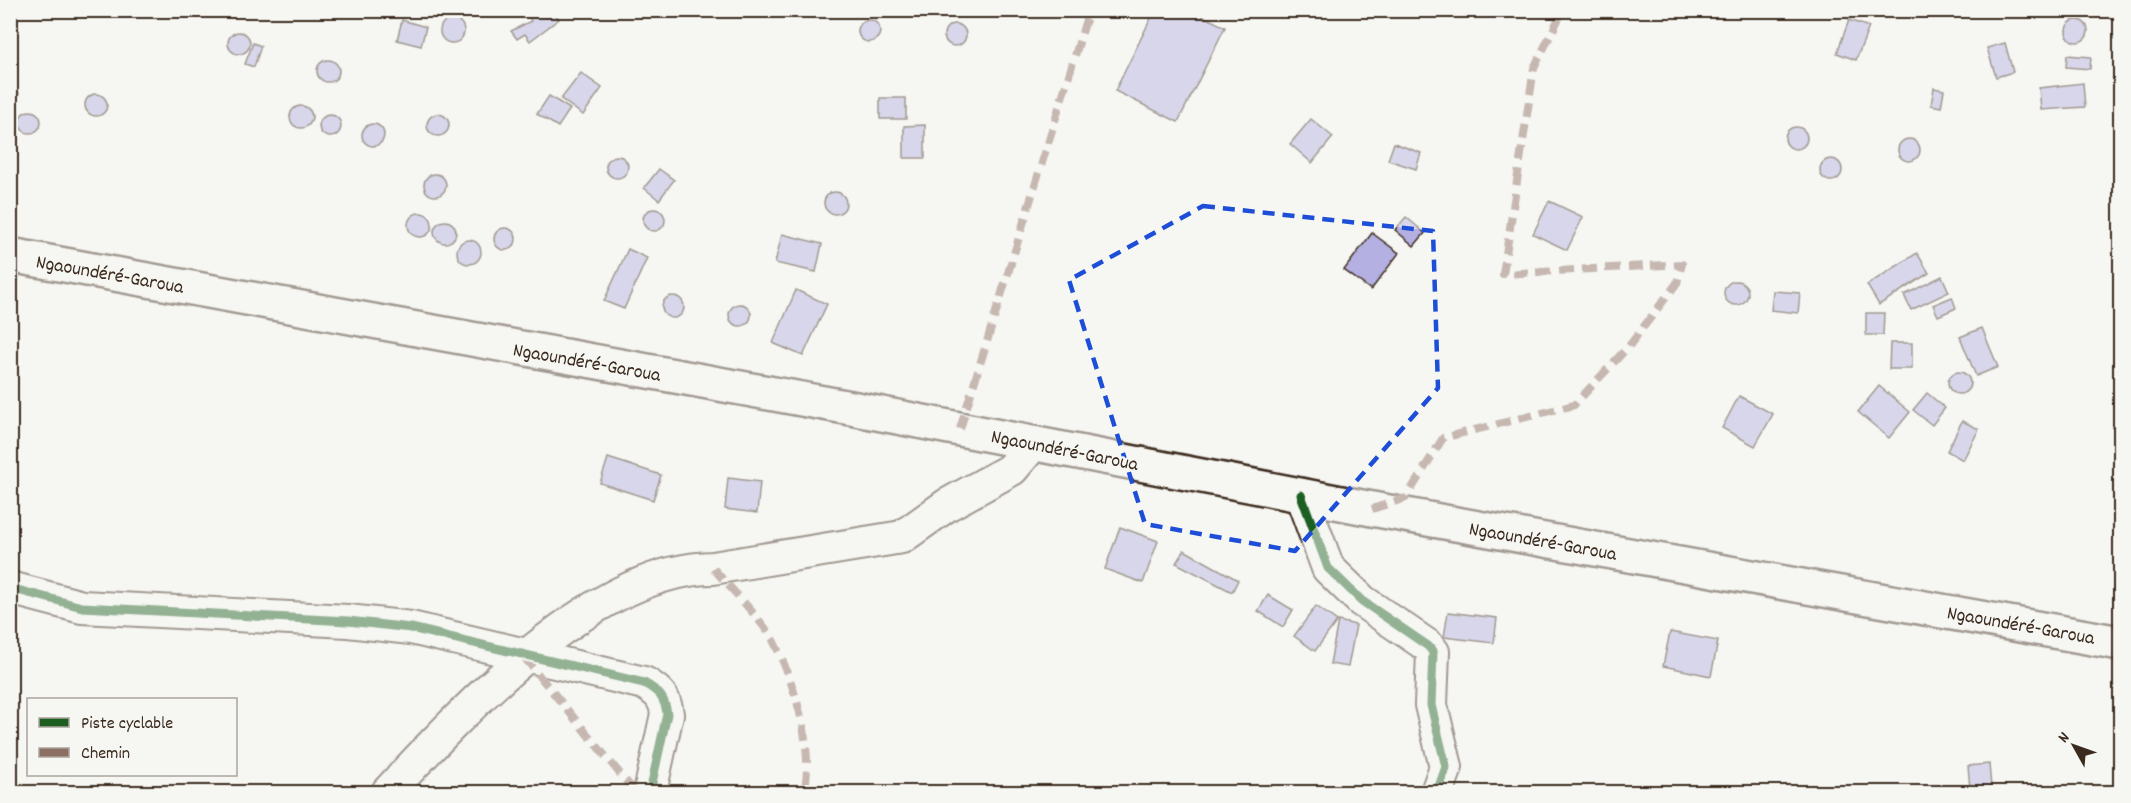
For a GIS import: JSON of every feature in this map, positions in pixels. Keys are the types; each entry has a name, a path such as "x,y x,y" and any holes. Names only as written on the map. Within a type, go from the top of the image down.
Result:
{"highway":[{"name":"Ngaoundéré-Garoua","path":"10,255 1034,442 1301,495 2121,643"}],"street":[{"path":"387,792 523,656 594,608 650,579 690,568 713,568 902,537 947,505 1012,469 1034,442"},
{"path":"1301,495 1328,568 1362,601 1428,646 1433,652 1431,705 1446,767 1437,792"},
{"path":"10,588 82,607 348,621 411,628 644,683 659,692 666,703 667,714 650,792"}],"highlighted area":[{"path":"1203,206 1433,231 1438,388 1295,551 1145,524 1069,280"}],"building":[{"path":"539,10 553,10 559,19 530,41 525,34 517,39 511,31 531,21 529,17"},
{"path":"1155,10 1191,10 1225,27 1178,122 1115,91"},
{"path":"452,19 460,23 464,31 460,39 452,43 444,39 440,31 444,23"},
{"path":"402,20 426,27 421,46 397,40"},
{"path":"865,20 873,20 880,27 880,35 873,42 865,42 858,35 858,27"},
{"path":"1849,20 1869,27 1856,60 1837,53"},
{"path":"2073,20 2081,20 2088,27 2088,35 2081,42 2073,42 2066,35 2066,27"},
{"path":"951,24 959,24 966,31 966,39 959,46 951,46 944,39 944,31"},
{"path":"235,32 243,32 250,39 250,47 243,54 235,54 228,47 228,39"},
{"path":"253,43 261,46 254,67 245,64"},
{"path":"2005,43 2013,72 1996,77 1987,48"},
{"path":"2067,55 2091,57 2090,69 2066,67"},
{"path":"324,60 332,60 339,67 339,75 332,82 324,82 317,75 317,67"},
{"path":"581,73 602,88 583,115 561,99"},
{"path":"2083,83 2085,107 2041,110 2039,88"},
{"path":"10,84 19,93 15,102 10,105"},
{"path":"1934,88 1944,90 1941,107 1931,105"},
{"path":"92,94 100,94 107,101 107,109 100,116 92,116 85,109 85,101"},
{"path":"549,96 570,109 558,127 537,114"},
{"path":"880,98 906,98 906,119 880,119"},
{"path":"297,106 305,106 312,113 312,121 305,128 297,128 290,121 290,113"},
{"path":"26,111 34,111 41,118 41,126 34,133 26,133 19,126 19,118"},
{"path":"434,114 442,114 449,121 449,129 442,136 434,136 427,129 427,121"},
{"path":"326,115 334,115 341,122 341,130 334,137 326,137 319,130 319,122"},
{"path":"1311,119 1333,137 1312,163 1290,144"},
{"path":"369,124 377,124 384,131 384,139 377,146 369,146 362,139 362,131"},
{"path":"925,125 925,158 904,158 904,126"},
{"path":"1792,127 1800,127 1807,134 1807,142 1800,149 1792,149 1785,142 1785,134"},
{"path":"1905,139 1913,139 1920,146 1920,154 1913,161 1905,161 1898,154 1898,146"},
{"path":"1394,143 1421,153 1416,169 1388,160"},
{"path":"613,156 621,156 628,163 628,171 621,178 613,178 606,171 606,163"},
{"path":"1827,159 1835,159 1842,166 1842,174 1835,181 1827,181 1820,174 1820,166"},
{"path":"659,169 674,180 659,200 644,188"},
{"path":"431,174 439,174 446,181 446,189 439,196 431,196 424,189 424,181"},
{"path":"831,192 839,192 846,199 846,207 839,214 831,214 824,207 824,199"},
{"path":"1549,201 1583,217 1567,250 1533,234"},
{"path":"650,209 658,209 665,216 665,224 658,231 650,231 643,224 643,216"},
{"path":"420,213 428,217 432,225 428,233 420,237 412,233 408,225 412,217"},
{"path":"1406,217 1425,233 1414,246 1395,230"},
{"path":"441,221 449,221 456,228 456,236 449,243 441,243 434,236 434,228"},
{"path":"501,228 509,228 516,235 516,243 509,250 501,250 494,243 494,235"},
{"path":"1372,233 1399,253 1371,290 1344,270"},
{"path":"782,234 822,244 816,272 775,263"},
{"path":"469,240 477,244 481,252 477,260 469,264 461,260 457,252 461,244"},
{"path":"628,249 647,258 624,309 604,301"},
{"path":"1917,253 1929,273 1879,305 1867,285"},
{"path":"1942,276 1949,292 1911,310 1904,295"},
{"path":"1736,281 1744,285 1748,293 1744,301 1736,305 1728,301 1724,293 1728,285"},
{"path":"796,290 827,304 803,356 773,343"},
{"path":"1773,291 1800,293 1798,313 1771,310"},
{"path":"669,296 677,296 684,303 684,311 677,318 669,318 662,311 662,303"},
{"path":"1952,297 1956,308 1938,316 1933,305"},
{"path":"736,304 744,304 751,311 751,319 744,326 736,326 729,319 729,311"},
{"path":"1866,313 1884,313 1883,335 1866,335"},
{"path":"1982,328 1998,367 1976,376 1960,337"},
{"path":"1890,343 1912,343 1912,369 1889,369"},
{"path":"1955,372 1963,372 1970,379 1970,387 1963,394 1955,394 1948,387 1948,379"},
{"path":"1879,386 1910,412 1889,438 1858,412"},
{"path":"1927,393 1945,408 1932,425 1913,410"},
{"path":"1739,396 1773,414 1755,446 1722,428"},
{"path":"1962,421 1979,429 1963,460 1947,451"},
{"path":"608,458 661,475 653,500 600,483"},
{"path":"728,478 760,482 757,513 725,509"},
{"path":"1120,527 1158,541 1143,583 1105,569"},
{"path":"1184,550 1238,580 1232,592 1176,563"},
{"path":"1268,595 1293,610 1283,627 1258,611"},
{"path":"1316,606 1337,621 1315,651 1294,636"},
{"path":"1448,612 1497,618 1494,643 1444,637"},
{"path":"1338,621 1356,625 1348,667 1330,664"},
{"path":"1670,632 1718,641 1711,676 1663,666"},
{"path":"1989,764 1991,787 1970,789 1968,766"}],"marked path":[{"path":"960,429 1089,10"},
{"path":"1372,509 1406,498 1443,438 1574,405 1629,346 1677,283 1682,264 1503,274 1534,68 1563,10"},
{"path":"713,568 769,634 789,676 805,736 807,775 804,792"},
{"path":"523,656 635,792"}],"cycle path":[{"path":"1301,495 1328,568 1362,601 1428,646 1433,652 1431,705 1446,767 1437,792"},
{"path":"10,588 82,607 348,621 411,628 644,683 660,695 665,703 667,714 650,792"}]}
